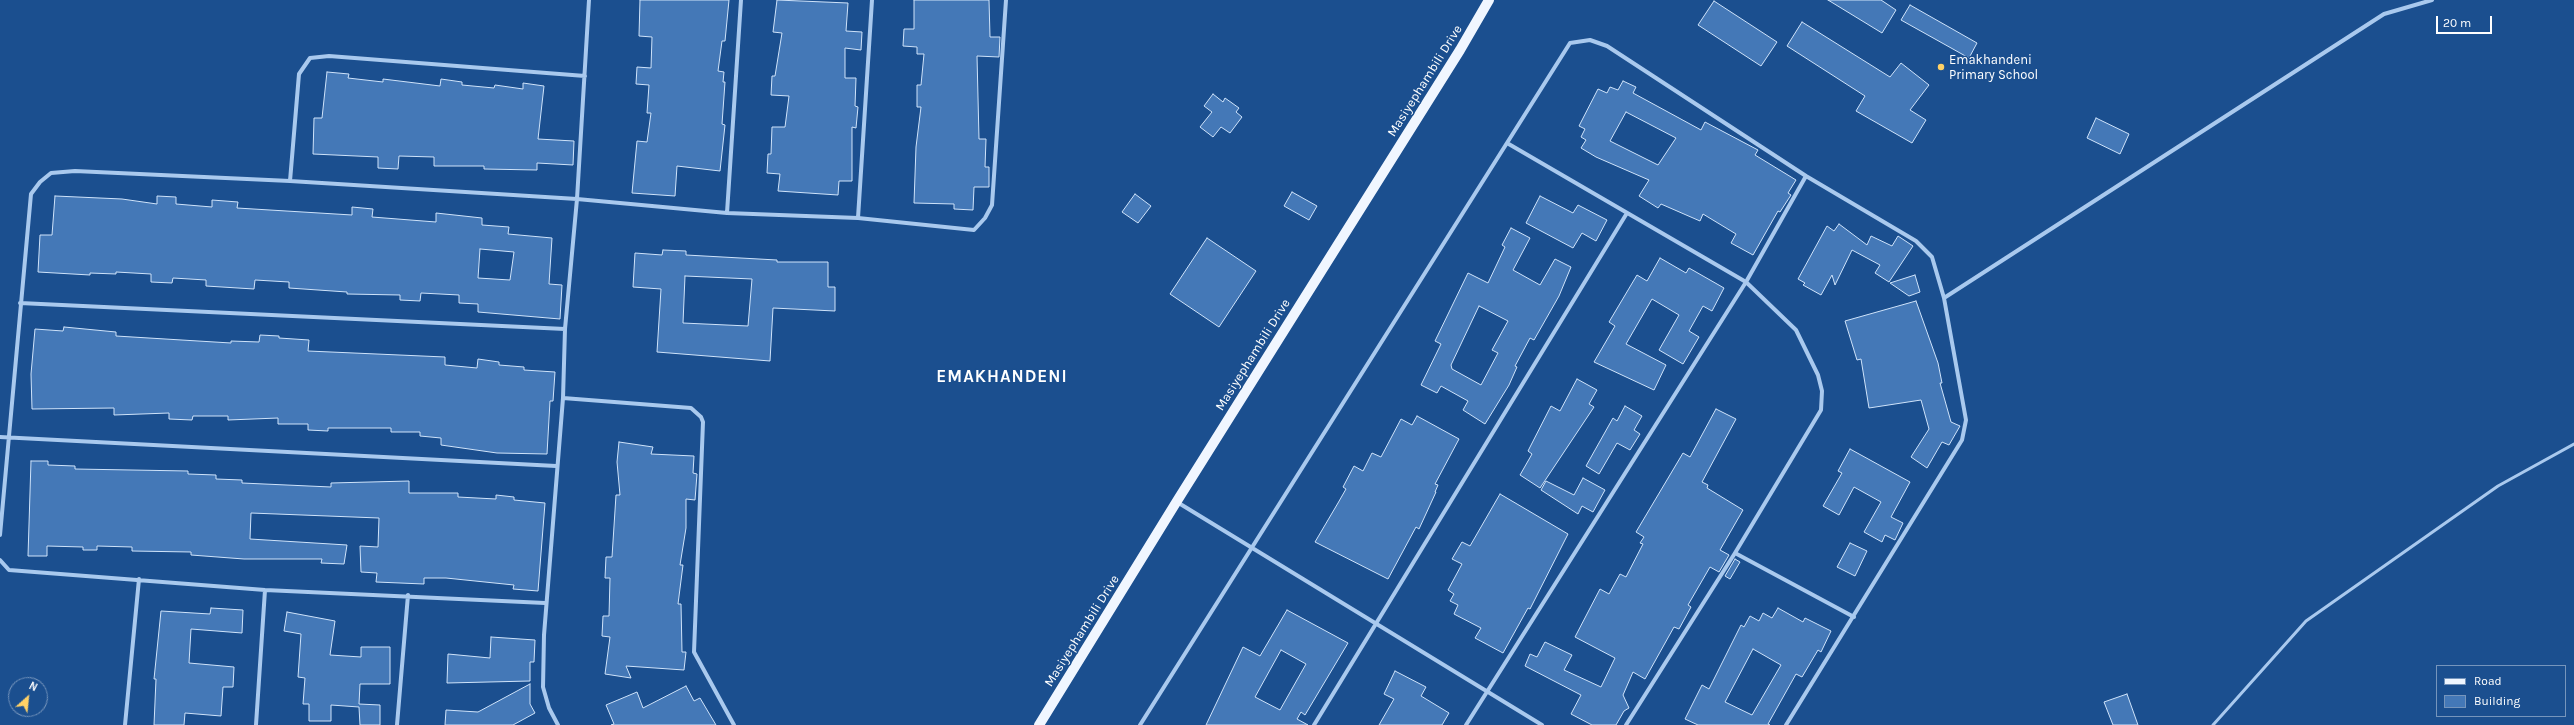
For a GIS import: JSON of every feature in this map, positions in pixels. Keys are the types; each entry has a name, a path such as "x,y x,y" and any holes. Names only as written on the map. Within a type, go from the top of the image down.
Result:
{"main road":[{"name":"Masiyephambili Drive","path":"1039,725 1177,501 1460,50 1489,0"}],"street":[{"path":"558,725 549,708 543,686 545,603 563,398 566,330 577,199 589,0"},
{"path":"727,213 741,0"},
{"path":"858,218 872,0"},
{"path":"0,535 31,194 40,182 51,173 75,171 577,199 727,213 858,218 974,230 985,218 992,204 1006,0"},
{"path":"1944,298 2384,14 2432,0"},
{"path":"1140,725 1570,43 1590,40 1608,46 1806,176 1925,248 1932,257 1944,298 1966,420 1962,440 1786,725"},
{"path":"290,182 299,74 310,58 329,56 585,76"},
{"path":"1507,143 1746,282 1796,330 1818,375 1822,391 1821,410 1735,553 1626,725"},
{"path":"1466,725 1746,282 1806,176"},
{"path":"1314,725 1627,213"},
{"path":"20,303 566,330"},
{"path":"563,398 691,408 701,417 703,422 694,652 734,725"},
{"path":"0,437 8,436 556,466"},
{"path":"1177,501 1252,549 1542,725"},
{"path":"1735,553 1854,617"},
{"path":"0,560 9,570 265,590 545,603"},
{"path":"124,725 139,580"},
{"path":"256,725 265,590"},
{"path":"396,725 408,596"}],"lane":[{"path":"2213,725 2306,621 2498,486 2574,444"}],"building":[{"path":"640,0 729,0 725,41 722,41 718,71 724,72 723,82 725,82 722,124 725,125 720,171 677,166 675,196 632,193 637,141 647,142 651,113 647,113 649,85 636,84 637,67 651,68 652,37 639,36"},
{"path":"777,0 848,3 846,31 862,32 861,50 845,48 845,78 856,78 855,106 858,107 856,128 852,127 852,181 839,181 838,195 778,191 780,174 767,173 768,154 771,154 772,127 785,127 789,96 771,95 772,76 775,76 782,33 773,32"},
{"path":"914,0 989,0 990,37 1000,37 999,57 977,56 979,139 986,139 985,167 989,167 989,187 974,187 973,210 954,209 954,204 914,203 916,147 921,107 917,107 917,85 921,85 924,54 917,54 917,47 903,46 904,29 914,29"},
{"path":"1828,0 1881,0 1896,10 1882,33"},
{"path":"1714,1 1777,42 1761,66 1698,25"},
{"path":"1910,5 1977,43 1969,58 1901,20"},
{"path":"1802,22 1890,77 1901,63 1929,85 1910,110 1926,120 1912,143 1856,111 1865,96 1787,46"},
{"path":"327,72 349,74 348,78 383,82 383,79 440,86 441,79 462,82 462,85 494,88 495,85 523,89 523,83 544,86 538,139 574,141 573,165 537,163 537,170 484,169 484,166 434,166 434,157 399,156 398,169 378,168 378,157 313,154 314,118 322,118"},
{"path":"1623,81 1636,87 1633,93 1701,130 1705,122 1758,150 1755,155 1796,180 1788,193 1791,195 1780,212 1778,211 1753,255 1731,243 1736,234 1703,214 1700,221 1661,204 1658,208 1639,196 1649,180 1596,157 1581,148 1586,140 1581,137 1585,129 1579,126 1598,89 1607,93 1610,87 1618,90","holes":["1626,112 1676,138 1658,165 1610,141"]},
{"path":"1213,94 1223,102 1225,98 1239,108 1236,112 1242,117 1230,133 1221,127 1213,137 1200,127 1212,112 1204,106"},
{"path":"2096,118 2129,134 2120,154 2087,138"},
{"path":"1292,192 1317,206 1309,220 1284,206"},
{"path":"1135,194 1151,206 1138,223 1122,212"},
{"path":"55,196 122,199 157,204 157,196 176,197 176,204 212,207 212,200 238,202 237,208 352,215 352,207 373,209 372,217 436,222 436,213 482,218 482,225 509,227 508,234 552,238 549,284 562,285 560,319 478,312 478,304 459,303 459,295 421,293 420,301 400,300 400,295 347,294 347,292 289,288 289,282 255,280 254,289 206,286 206,280 173,278 172,283 151,282 151,274 116,272 116,274 90,273 90,275 38,272 40,235 52,235","holes":["480,249 514,252 510,280 478,278"]},
{"path":"1540,196 1573,213 1578,205 1607,220 1596,241 1582,233 1573,248 1526,223"},
{"path":"1839,224 1867,245 1871,236 1892,246 1898,236 1913,246 1889,282 1875,273 1880,265 1852,250 1835,285 1832,275 1821,295 1803,285 1805,283 1798,279 1827,226 1834,231"},
{"path":"1511,228 1530,238 1513,270 1540,285 1555,259 1571,267 1559,296 1534,340 1530,338 1515,366 1517,367 1509,385 1485,424 1463,410 1468,401 1441,386 1437,393 1421,385 1441,344 1435,341 1468,273 1488,283 1505,247 1502,245","holes":["1479,306 1508,321 1492,350 1498,353 1481,385 1452,369 1451,365"]},
{"path":"1207,238 1256,271 1219,327 1170,294"},
{"path":"663,250 686,251 686,255 777,260 777,262 828,262 828,287 835,287 835,311 773,308 770,361 657,352 661,289 633,287 635,253 662,255","holes":["685,276 752,279 748,326 683,323"]},
{"path":"1660,258 1686,273 1689,268 1724,288 1712,311 1703,306 1689,331 1699,337 1683,364 1659,350 1679,315 1652,299 1626,344 1666,365 1654,390 1594,362 1615,326 1609,322 1637,275 1647,281"},
{"path":"1915,275 1920,292 1909,296 1890,283"},
{"path":"1916,301 1938,363 1942,383 1940,383 1951,422 1960,426 1949,445 1942,442 1927,468 1911,457 1929,429 1921,400 1869,408 1861,359 1857,360 1845,321"},
{"path":"64,327 116,332 116,336 231,343 231,341 259,342 260,335 279,336 279,338 309,340 308,351 445,357 445,365 477,368 478,359 499,362 499,365 524,367 524,370 555,372 553,401 550,401 547,454 497,453 441,445 441,438 420,436 420,432 391,432 391,428 328,428 328,431 308,430 308,424 278,424 278,418 228,420 228,416 193,416 192,420 169,419 169,413 114,415 114,408 32,409 31,374 35,329 63,331"},
{"path":"1577,379 1597,390 1589,404 1594,407 1540,488 1520,475 1532,454 1528,451 1551,406 1560,411"},
{"path":"1625,406 1642,416 1634,430 1640,434 1630,450 1617,443 1599,474 1586,466 1613,418 1617,421"},
{"path":"1716,409 1736,419 1702,482 1708,485 1707,488 1743,510 1720,550 1729,555 1719,572 1710,567 1688,605 1691,607 1679,629 1674,627 1645,679 1633,672 1623,695 1629,708 1624,711 1616,725 1592,725 1571,714 1581,695 1525,666 1530,654 1537,657 1545,642 1572,655 1564,670 1601,687 1615,658 1575,637 1600,589 1609,594 1620,574 1626,577 1643,544 1640,543 1644,537 1636,532 1683,453 1690,457"},
{"path":"1417,416 1459,439 1435,484 1438,485 1436,492 1419,529 1416,527 1388,579 1315,542 1346,489 1343,487 1354,466 1363,471 1372,453 1381,457 1401,419 1412,425"},
{"path":"619,442 653,447 651,454 694,456 693,473 697,474 695,500 686,499 686,528 680,565 683,565 678,604 681,604 682,652 686,652 684,670 626,666 631,678 605,674 610,637 602,636 603,616 609,616 610,578 605,578 606,557 612,557 616,495 620,495 617,462"},
{"path":"1850,449 1910,482 1891,517 1903,523 1895,540 1885,535 1882,542 1864,532 1881,502 1854,487 1839,515 1823,506 1842,473 1838,471"},
{"path":"31,461 48,461 48,465 75,466 75,469 188,471 188,474 216,475 216,479 242,480 242,483 331,487 331,483 409,481 409,493 458,493 458,497 496,499 496,495 514,497 514,500 545,503 538,591 513,589 514,585 446,578 424,578 424,584 376,582 377,573 361,572 360,546 378,547 379,518 251,513 250,539 347,545 344,564 321,563 322,559 244,559 191,555 191,552 132,551 132,547 97,546 97,550 83,550 83,547 47,546 47,556 28,556"},
{"path":"1583,478 1605,490 1593,512 1582,506 1578,514 1541,490 1546,481 1574,495"},
{"path":"1500,494 1568,534 1530,609 1528,608 1503,653 1475,638 1481,628 1454,614 1458,605 1450,601 1454,594 1448,590 1462,564 1452,559 1462,542 1470,546"},
{"path":"1850,543 1867,551 1855,576 1837,567"},
{"path":"1735,559 1740,562 1730,579 1725,576"},
{"path":"211,608 243,610 242,633 191,629 189,663 234,667 233,687 223,687 221,716 185,713 184,725 154,725 156,679 154,679 161,611 210,614"},
{"path":"1778,608 1803,622 1805,618 1831,631 1821,652 1818,650 1802,677 1796,674 1768,724 1770,725 1698,725 1685,719 1702,685 1709,689 1741,625 1744,627 1750,616 1759,621 1763,613 1772,618","holes":["1753,649 1781,665 1752,715 1725,702"]},
{"path":"1287,610 1348,643 1305,715 1301,712 1297,719 1308,725 1206,725 1243,647 1260,656","holes":["1281,650 1306,664 1280,710 1255,697"]},
{"path":"287,612 335,621 330,655 361,657 361,647 390,647 390,684 360,684 359,704 380,705 380,725 360,725 359,707 331,705 331,721 309,721 309,704 303,704 305,678 298,677 301,634 284,631"},
{"path":"491,637 535,640 534,662 530,662 530,681 447,683 448,654 490,658"},
{"path":"1395,671 1426,687 1421,696 1449,713 1442,725 1379,725 1394,699 1384,694"},
{"path":"530,684 530,704 535,713 513,725 445,725 446,710 478,712"},
{"path":"686,686 694,701 700,698 716,725 611,725 614,724 606,705 637,692 643,708"},
{"path":"2127,694 2138,725 2113,725 2104,702"}],"place":[{"name":"Emakhandeni Primary School","path":"1941,67"}],"district":[{"name":"EMAKHANDENI","path":"1002,377"}]}
